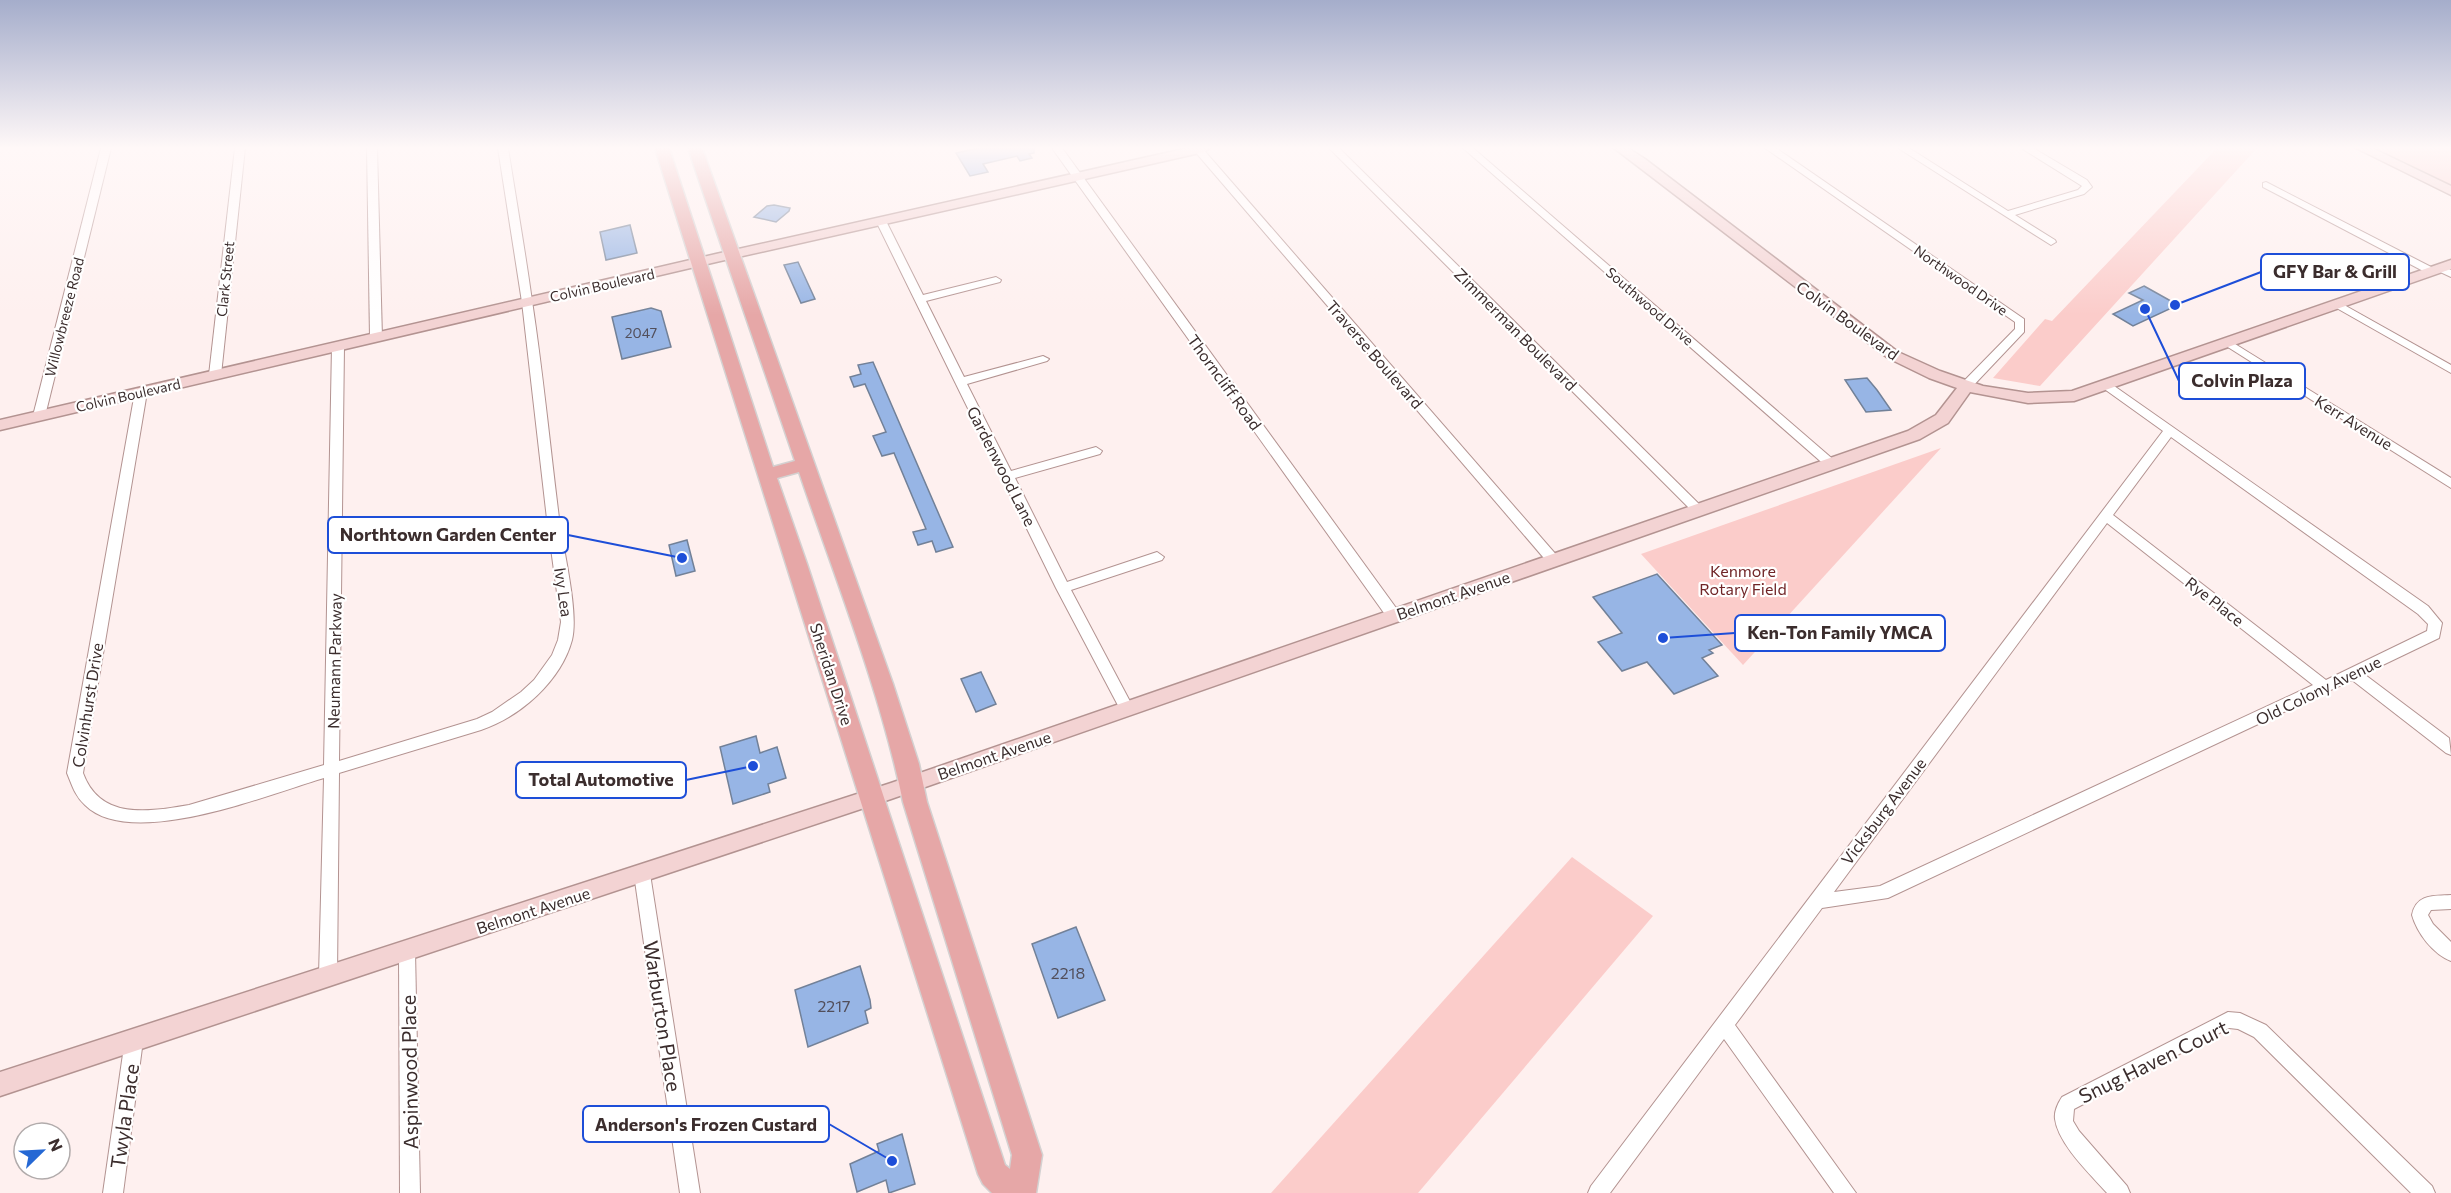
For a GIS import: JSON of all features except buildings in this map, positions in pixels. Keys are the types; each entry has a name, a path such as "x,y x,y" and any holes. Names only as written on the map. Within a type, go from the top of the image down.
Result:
{"main road":[{"name":"Sheridan Drive","path":"680,204 993,1174 1014,1193"},
{"path":"715,204 886,697 957,936 1027,1155 1021,1193"},
{"path":"766,475 806,465"}],"street":[{"name":"Willowbreeze Road","path":"39,416 92,204"},
{"name":"Clark Street","path":"215,375 234,204"},
{"path":"373,204 376,338"},
{"name":"Ivy Lea","path":"332,769 482,724 499,716 516,705 543,680 563,650 568,622 527,302 512,204"},
{"name":"Colvin Boulevard","path":"0,425 957,204"},
{"name":"Thorncliff Road","path":"1098,204 1394,616"},
{"name":"Traverse Boulevard","path":"1248,204 1554,561"},
{"name":"Zimmerman Boulevard","path":"1390,204 1698,510"},
{"name":"Southwood Drive","path":"1532,204 1831,464"},
{"name":"Colvin Boulevard","path":"1694,204 1879,345 1920,368 1966,386 2050,399 2074,396 2337,304 2443,270"},
{"name":"Northwood Drive","path":"1850,204 2020,321 2020,330 1966,386"},
{"path":"1991,204 2051,242"},
{"path":"2007,214 2040,204"},
{"path":"2305,204 2443,270"},
{"name":"Gardenwood Lane","path":"881,221 1063,588 1127,709"},
{"path":"919,299 996,280"},
{"path":"2337,304 2451,370"},
{"name":"Kerr Avenue","path":"2227,342 2451,484"},
{"name":"Neumann Parkway","path":"328,976 338,346"},
{"path":"960,382 1043,359"},
{"name":"Old Colony Avenue","path":"1816,901 1882,893 2434,634 2435,623 2431,616 2107,385"},
{"name":"Belmont Avenue","path":"0,1084 871,798 1914,435 1935,425 1954,405 1966,386"},
{"name":"Colvinhurst Drive","path":"141,392 75,773 77,785 98,808 113,814 139,818 163,817 189,812 332,769"},
{"name":"Vicksburg Avenue","path":"1598,1193 2170,429"},
{"path":"1007,476 1096,451"},
{"name":"Rye Place","path":"2105,515 2325,687"},
{"path":"1063,588 1157,557"},
{"path":"2354,673 2451,749"},
{"name":"Warburton Place","path":"642,874 690,1193"},
{"path":"2451,902 2428,903 2422,908 2420,914 2431,936 2451,953"},
{"name":"Aspinwood Place","path":"407,951 410,1193"},
{"name":"Snug Haven Court","path":"2120,1193 2070,1135 2064,1122 2064,1111 2068,1103 2228,1020 2240,1021 2260,1030 2425,1193"},
{"path":"1724,1024 1846,1193"},
{"name":"Twyla Place","path":"113,1193 134,1040"}],"green space":[{"path":"2164,204 2206,204 2040,386 1993,378 2045,319 2052,321"},
{"name":"Kenmore Rotary Field","path":"1941,448 1743,665 1641,554"},
{"path":"1572,857 1653,916 1418,1193 1271,1193"}],"place":[{"name":"GFY Bar & Grill","path":"2175,305"},
{"name":"Colvin Plaza","path":"2145,309"},
{"name":"Northtown Garden Center","path":"682,558"},
{"name":"Ken-Ton Family YMCA","path":"1663,638"},
{"name":"Total Automotive","path":"753,766"},
{"name":"Anderson's Frozen Custard","path":"892,1161"}]}
